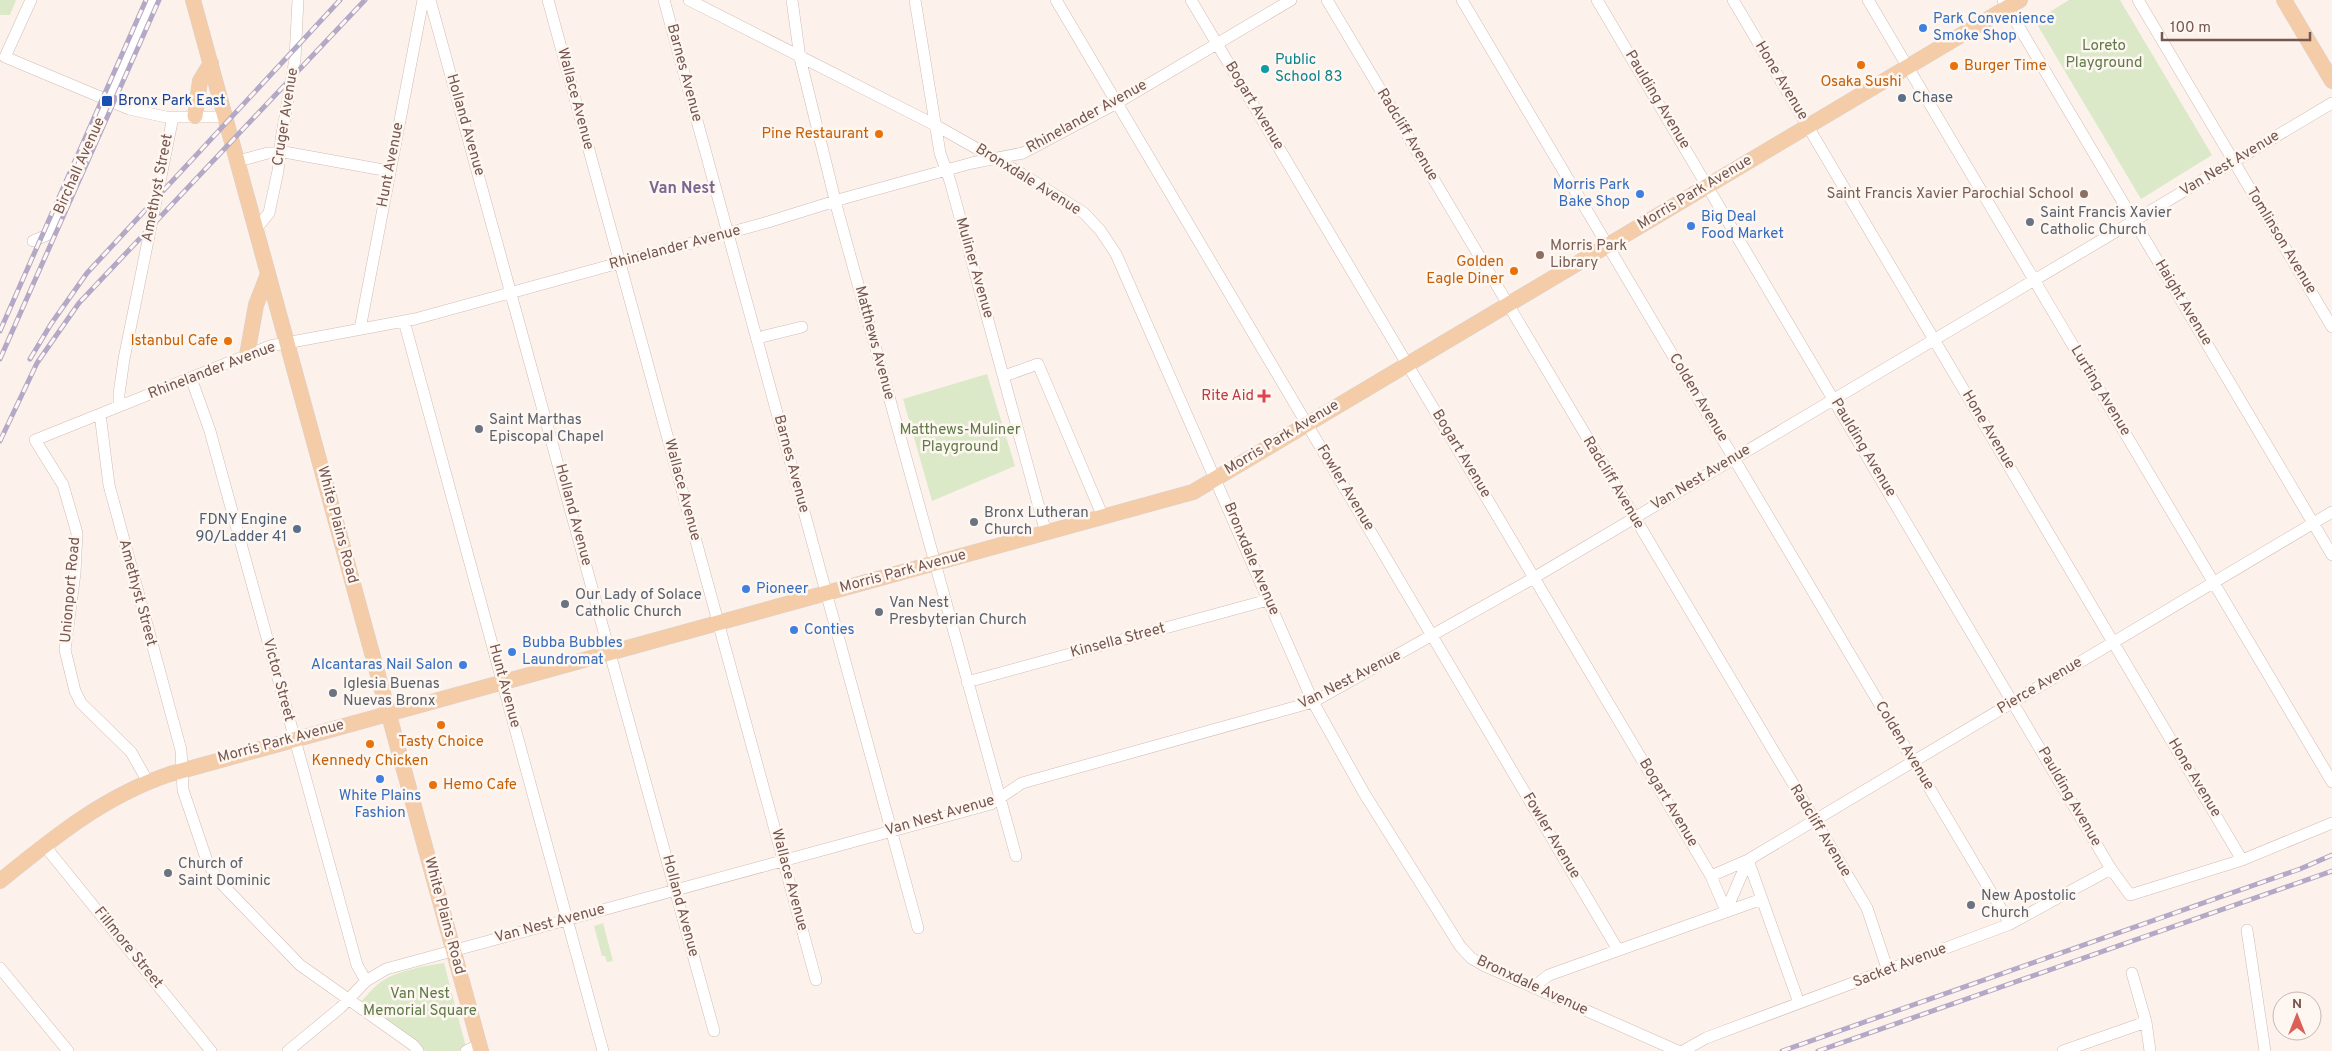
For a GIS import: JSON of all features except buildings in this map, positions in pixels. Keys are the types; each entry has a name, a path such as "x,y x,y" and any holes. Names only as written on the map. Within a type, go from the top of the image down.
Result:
{"main road":[{"name":"White Plains Road","path":"193,0 453,950 475,1049"},
{"path":"2284,0 2332,81"},
{"name":"Morris Park Avenue","path":"0,881 44,845 93,809 148,782 182,770 1175,498 1200,488 1908,66 2010,2"},
{"path":"195,116 200,81 211,63"},
{"path":"247,355 256,305 268,274"}],"street":[{"path":"31,0 6,57 109,102 152,114 173,117 226,117"},
{"name":"Birchall Avenue","path":"33,241 47,235 54,224 154,0"},
{"name":"Cruger Avenue","path":"256,229 269,213 295,59 298,0"},
{"name":"Hunt Avenue","path":"360,330 423,0"},
{"name":"Holland Avenue","path":"430,0 512,292 714,1031"},
{"name":"Wallace Avenue","path":"548,0 816,980"},
{"name":"Barnes Avenue","path":"664,0 918,928"},
{"name":"Bronxdale Avenue","path":"689,0 935,125 997,159 1084,213 1106,238 1116,254 1313,702 1364,793 1460,946 1478,962 1678,1051"},
{"name":"Matthews Avenue","path":"792,0 800,58 835,201 1016,856"},
{"name":"Muliner Avenue","path":"915,0 940,153 1004,376 1046,533"},
{"name":"Fowler Avenue","path":"1056,0 1434,636 1618,950"},
{"name":"Bogart Avenue","path":"1191,0 1711,876 1726,911"},
{"name":"Rhinelander Avenue","path":"35,440 247,355 287,342 404,322 728,233 835,201 1034,149 1117,103 1291,0"},
{"name":"Radcliff Avenue","path":"1326,0 1867,908 1888,971"},
{"name":"Colden Avenue","path":"1462,0 2010,924"},
{"name":"Paulding Avenue","path":"1598,0 2014,701 2111,869 2130,895 2242,860"},
{"name":"Hone Avenue","path":"1733,0 2242,860"},
{"name":"Lurting Avenue","path":"1868,0 2332,782"},
{"name":"Tomlinson Avenue","path":"2138,0 2332,327"},
{"name":"Haight Avenue","path":"2010,2 2134,221 2332,555"},
{"name":"Van Nest Avenue","path":"288,1051 348,1000 366,981 386,969 991,804 1014,787 1026,782 1313,702 1434,636 1534,578 2332,103"},
{"name":"Amethyst Street","path":"119,406 118,394 124,359 173,117"},
{"path":"238,161 280,152 390,171"},
{"name":"Hunt Avenue","path":"404,322 604,1051"},
{"path":"757,338 802,326"},
{"path":"1004,376 1038,364 1104,517"},
{"name":"Victor Street","path":"190,378 210,431 357,965 366,981"},
{"name":"Amethyst Street","path":"100,414 109,485 181,750 182,770"},
{"name":"Unionport Road","path":"35,440 63,486 77,533 75,573 65,650 76,695 131,752 148,782"},
{"name":"Pierce Avenue","path":"1711,876 1748,860 2332,512"},
{"name":"Kinsella Street","path":"967,682 1268,600"},
{"path":"182,770 183,790 207,861 217,879 294,960 418,1051"},
{"path":"2242,860 2332,823"},
{"name":"Fillmore Street","path":"44,845 211,1051"},
{"path":"1726,911 1748,860"},
{"path":"1748,860 1799,1003"},
{"name":"Sacket Avenue","path":"1683,1051 1706,1038 2010,924 2111,869"},
{"path":"1533,987 1549,975 1762,899"},
{"path":"2248,930 2265,1051"},
{"path":"0,968 68,1051"},
{"path":"2132,973 2146,1022 2150,1051"},
{"path":"2063,1051 2146,1022"}],"green space":[{"path":"0,0 16,0 10,15 0,15"},
{"name":"Loreto Playground","path":"2069,0 2120,0 2212,155 2141,199 2035,21"},
{"name":"Matthews-Muliner Playground","path":"987,374 1015,466 932,501 903,399"},
{"path":"603,923 613,961 607,962 605,956 602,956 594,926"},
{"name":"Van Nest Memorial Square","path":"444,963 467,1051 425,1051 418,1042 361,1002 377,985 391,976 409,970"}],"railway":[{"path":"0,331 146,0"},
{"path":"0,359 159,0"},
{"path":"30,359 51,324 87,273 340,0"},
{"path":"0,441 37,363 79,303 365,0"},
{"path":"1782,1051 2300,869 2332,855"},
{"path":"1818,1051 2332,871"}],"place":[{"name":"Park Convenience Smoke Shop","path":"1923,28"},
{"name":"Osaka Sushi","path":"1861,65"},
{"name":"Burger Time","path":"1954,66"},
{"name":"Public School 83","path":"1265,69"},
{"name":"Chase","path":"1902,98"},
{"name":"Bronx Park East","path":"107,101"},
{"name":"Pine Restaurant","path":"879,134"},
{"name":"Morris Park Bake Shop","path":"1640,194"},
{"name":"Saint Francis Xavier Parochial School","path":"2084,194"},
{"name":"Saint Francis Xavier Catholic Church","path":"2030,222"},
{"name":"Big Deal Food Market","path":"1691,226"},
{"name":"Morris Park Library","path":"1540,255"},
{"name":"Golden Eagle Diner","path":"1514,271"},
{"name":"Istanbul Cafe","path":"228,341"},
{"name":"Rite Aid","path":"1264,396"},
{"name":"Saint Marthas Episcopal Chapel","path":"479,429"},
{"name":"Bronx Lutheran Church","path":"974,522"},
{"name":"FDNY Engine 90/Ladder 41","path":"297,529"},
{"name":"Pioneer","path":"746,589"},
{"name":"Our Lady of Solace Catholic Church","path":"565,604"},
{"name":"Van Nest Presbyterian Church","path":"879,612"},
{"name":"Conties","path":"794,630"},
{"name":"Bubba Bubbles Laundromat","path":"512,652"},
{"name":"Alcantaras Nail Salon","path":"463,665"},
{"name":"Iglesia Buenas Nuevas Bronx","path":"333,693"},
{"name":"Tasty Choice","path":"441,725"},
{"name":"Kennedy Chicken","path":"370,744"},
{"name":"White Plains Fashion","path":"380,779"},
{"name":"Hemo Cafe","path":"433,785"},
{"name":"Church of Saint Dominic","path":"168,873"},
{"name":"New Apostolic Church","path":"1971,905"}],"district":[{"name":"Van Nest","path":"682,189"}]}
